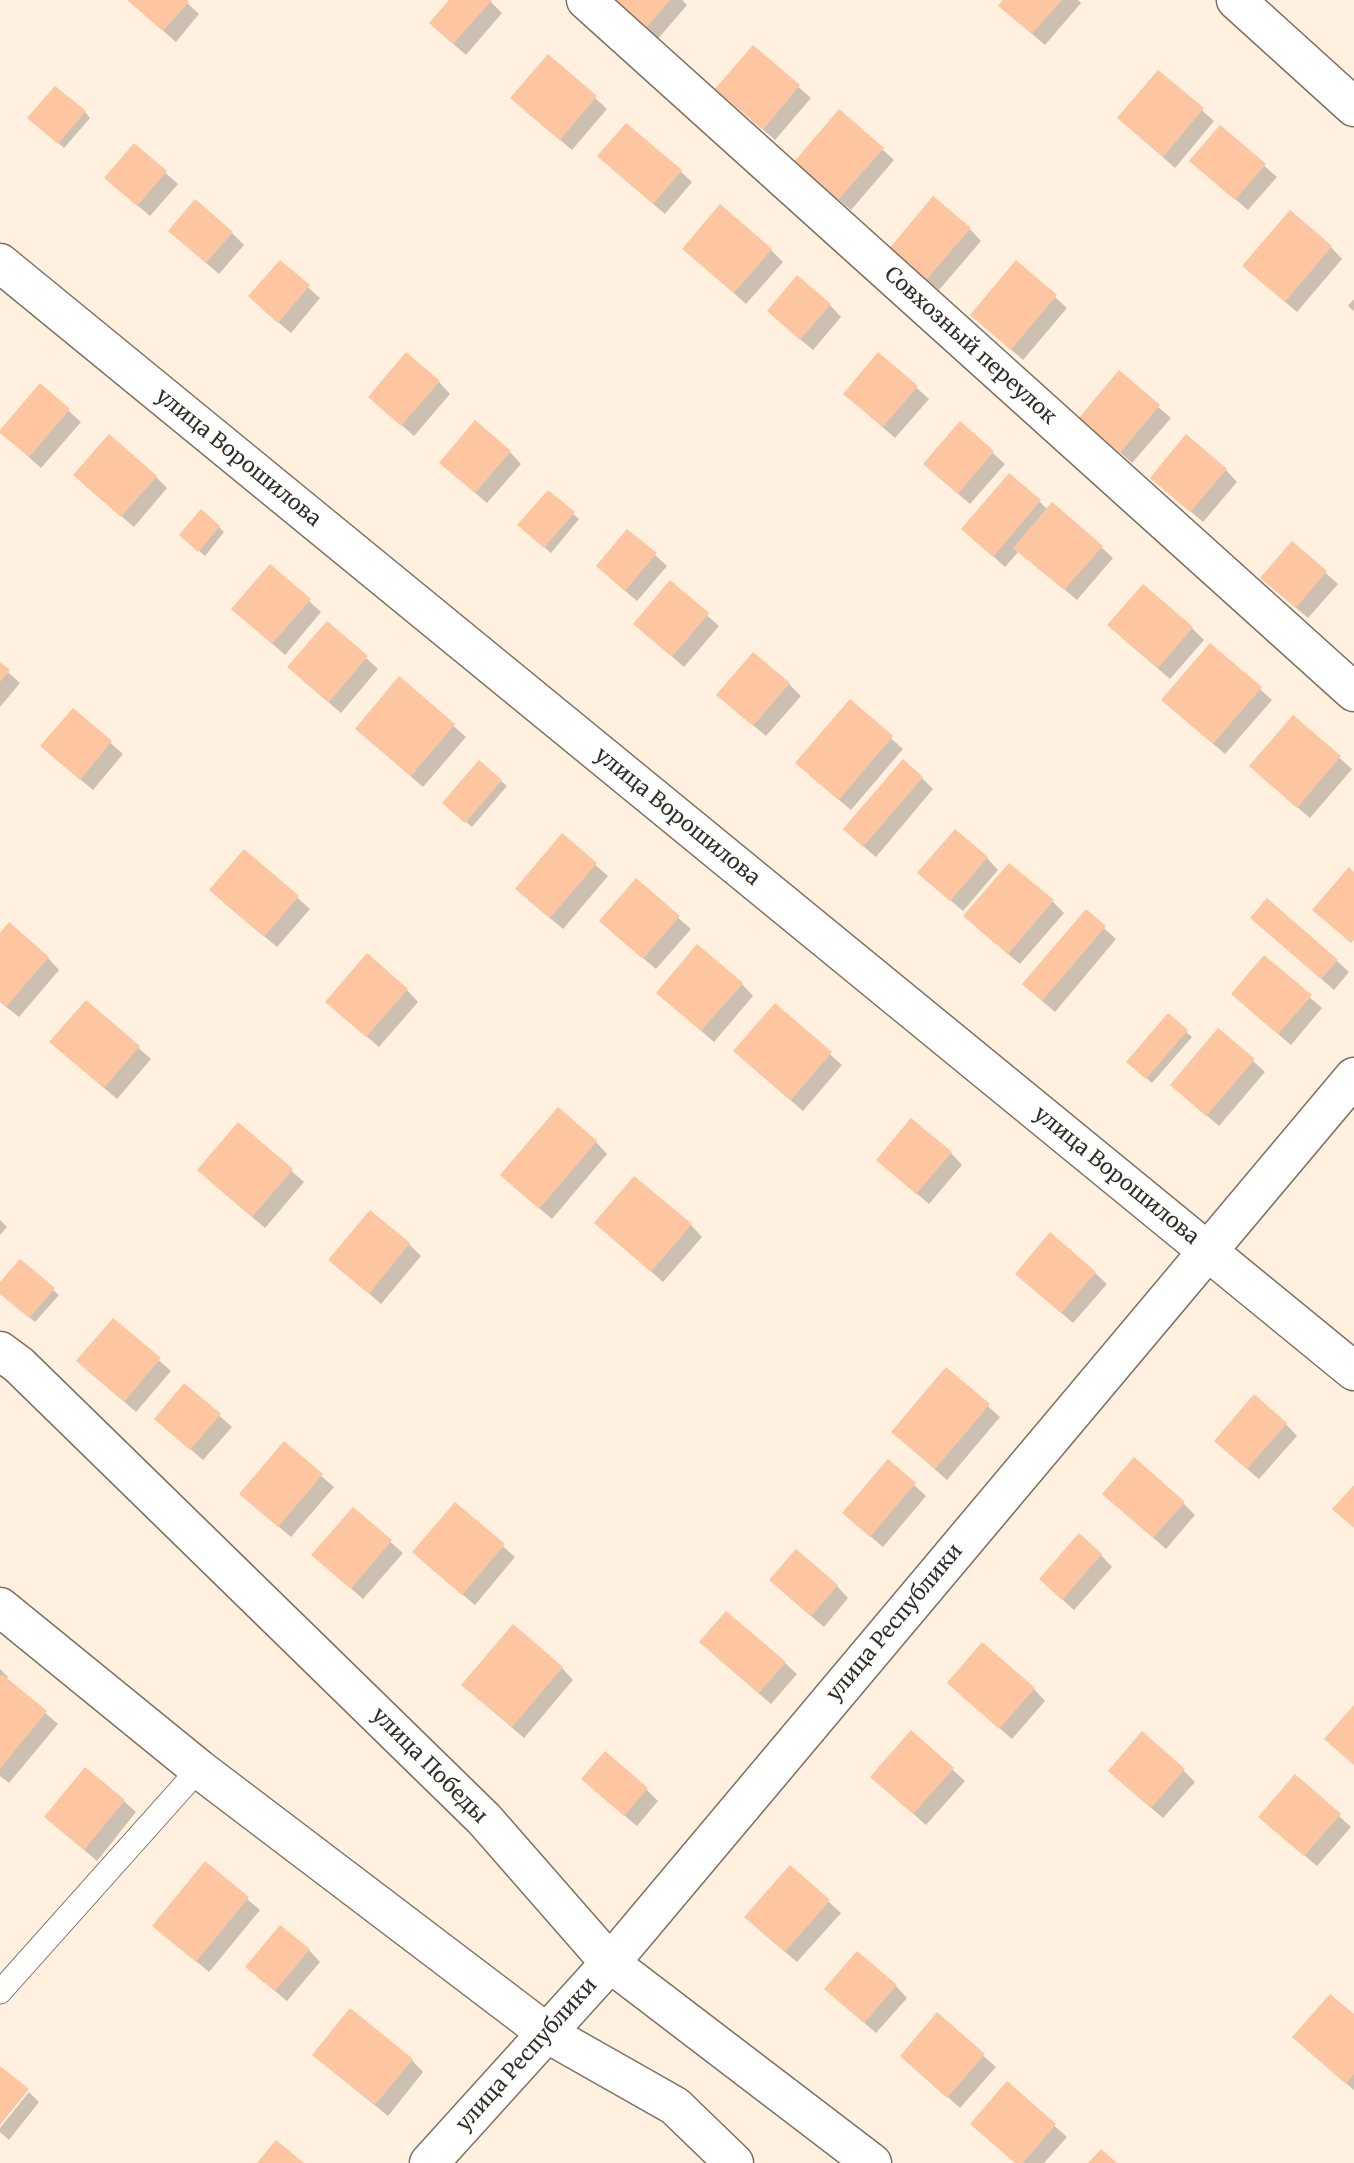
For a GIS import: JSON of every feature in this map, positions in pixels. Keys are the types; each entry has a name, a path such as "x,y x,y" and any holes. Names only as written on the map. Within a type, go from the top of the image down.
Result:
{"street":[{"name":"Совхозный переулок","path":"586,0 1354,692"},
{"path":"1236,0 1354,107"},
{"name":"улица Ворошилова","path":"0,263 1354,1371"},
{"name":"улица Республики","path":"429,2163 610,1963 1354,1077"},
{"name":"улица Победы","path":"0,1351 19,1364 484,1819 610,1963 872,2163"},
{"path":"0,1607 200,1769 548,2034 675,2106 734,2163"}],"lane":[{"path":"0,1992 200,1769"}],"building":[{"path":"127,0 187,0 189,2 163,31"},
{"path":"449,0 492,0 453,44 429,23"},
{"path":"614,0 670,0 644,30"},
{"path":"1003,0 1062,0 1032,34 998,6"},
{"path":"753,45 800,85 763,130 715,89"},
{"path":"548,54 597,96 560,140 510,98"},
{"path":"1158,70 1204,108 1163,157 1117,118"},
{"path":"55,86 86,111 58,144 27,118"},
{"path":"839,109 884,148 838,200 794,162"},
{"path":"626,123 682,170 653,204 597,156"},
{"path":"1220,125 1266,164 1235,200 1189,161"},
{"path":"134,143 167,171 137,206 104,178"},
{"path":"933,196 971,228 926,280 889,249"},
{"path":"195,199 233,232 206,263 168,231"},
{"path":"720,204 772,249 734,293 682,249"},
{"path":"1290,210 1332,246 1285,302 1242,266"},
{"path":"280,260 310,285 278,323 248,296"},
{"path":"1016,260 1057,295 1011,350 970,315"},
{"path":"797,275 831,304 800,340 767,311"},
{"path":"406,352 440,381 401,426 368,397"},
{"path":"878,352 918,386 883,427 843,394"},
{"path":"1119,370 1160,405 1120,453 1079,418"},
{"path":"40,383 70,409 29,457 0,433 0,430"},
{"path":"475,420 511,451 475,493 439,463"},
{"path":"960,421 994,451 958,494 923,464"},
{"path":"109,434 157,476 121,517 73,475"},
{"path":"1186,434 1227,469 1190,512 1150,478"},
{"path":"1009,473 1041,500 993,557 961,529"},
{"path":"548,490 575,512 544,548 517,525"},
{"path":"1052,502 1103,546 1064,590 1013,548"},
{"path":"201,509 220,526 198,552 179,535"},
{"path":"627,529 657,553 625,591 596,566"},
{"path":"1292,541 1327,571 1296,608 1260,578"},
{"path":"270,564 311,599 272,644 231,609"},
{"path":"670,580 709,613 672,657 633,624"},
{"path":"1143,584 1193,627 1158,668 1107,625"},
{"path":"327,621 368,656 329,702 287,667"},
{"path":"1210,643 1262,687 1213,744 1161,700"},
{"path":"753,652 790,683 753,726 716,695"},
{"path":"0,662 10,670 0,682"},
{"path":"399,676 455,724 411,776 355,729"},
{"path":"850,699 893,736 839,800 795,763"},
{"path":"73,708 112,741 80,780 40,746"},
{"path":"1293,715 1341,756 1297,808 1249,766"},
{"path":"903,759 923,777 863,847 843,829"},
{"path":"479,760 502,780 465,823 442,803"},
{"path":"955,829 988,857 950,901 917,873"},
{"path":"562,833 597,863 550,918 515,889"},
{"path":"244,849 299,896 264,937 209,890"},
{"path":"1009,863 1054,900 1008,954 963,916"},
{"path":"1349,867 1354,872 1354,940 1351,943 1312,910"},
{"path":"636,878 680,916 643,959 599,921"},
{"path":"1267,898 1338,960 1321,979 1250,918"},
{"path":"1086,909 1106,926 1042,1001 1022,984"},
{"path":"9,922 49,957 6,1007 0,1002 0,933"},
{"path":"697,944 743,983 701,1031 656,993"},
{"path":"367,953 408,989 366,1037 325,1002"},
{"path":"1264,955 1312,995 1278,1034 1231,994"},
{"path":"86,1000 140,1046 104,1088 49,1042"},
{"path":"775,1003 832,1052 791,1100 733,1051"},
{"path":"1168,1013 1188,1030 1146,1079 1126,1062"},
{"path":"1218,1028 1255,1059 1206,1116 1170,1085"},
{"path":"558,1107 597,1141 539,1209 500,1175"},
{"path":"911,1118 952,1152 916,1194 876,1160"},
{"path":"238,1122 293,1169 252,1217 197,1170"},
{"path":"634,1176 692,1224 651,1272 594,1223"},
{"path":"370,1210 410,1243 369,1294 328,1260"},
{"path":"1050,1232 1096,1272 1061,1313 1015,1274"},
{"path":"20,1259 55,1288 29,1318 0,1294 0,1282"},
{"path":"113,1318 161,1358 124,1402 76,1361"},
{"path":"946,1367 990,1404 935,1469 891,1432"},
{"path":"184,1383 221,1414 190,1450 154,1419"},
{"path":"1254,1394 1287,1423 1247,1469 1214,1441"},
{"path":"284,1441 323,1474 278,1527 239,1494"},
{"path":"1134,1457 1185,1502 1153,1538 1102,1494"},
{"path":"888,1459 916,1483 870,1537 842,1513"},
{"path":"1354,1485 1354,1528 1332,1509"},
{"path":"455,1502 505,1544 462,1595 412,1552"},
{"path":"353,1507 392,1540 351,1589 311,1555"},
{"path":"1079,1533 1102,1554 1062,1600 1039,1579"},
{"path":"796,1549 838,1585 811,1616 769,1580"},
{"path":"726,1611 786,1662 759,1693 699,1642"},
{"path":"513,1624 563,1667 512,1727 461,1685"},
{"path":"982,1642 1035,1688 999,1729 947,1683"},
{"path":"2,1674 47,1711 0,1769 0,1677"},
{"path":"1354,1705 1354,1765 1324,1739"},
{"path":"911,1730 954,1768 913,1814 870,1777"},
{"path":"1142,1731 1185,1769 1151,1808 1108,1771"},
{"path":"605,1751 648,1788 624,1816 581,1779"},
{"path":"85,1767 125,1800 84,1850 44,1817"},
{"path":"1295,1774 1341,1814 1304,1856 1258,1817"},
{"path":"205,1861 249,1897 196,1962 152,1926"},
{"path":"790,1865 830,1900 785,1952 744,1917"},
{"path":"280,1925 310,1949 275,1991 245,1967"},
{"path":"857,1951 897,1985 864,2023 824,1989"},
{"path":"1330,1994 1354,2014 1354,2074 1346,2084 1292,2037"},
{"path":"350,2008 413,2059 375,2105 312,2055"},
{"path":"937,2012 985,2054 947,2098 900,2056"},
{"path":"0,2066 29,2089 0,2125"},
{"path":"1007,2081 1056,2124 1023,2163 1015,2163 970,2124"},
{"path":"276,2140 304,2163 257,2163"},
{"path":"1101,2149 1117,2163 1088,2163"}]}
